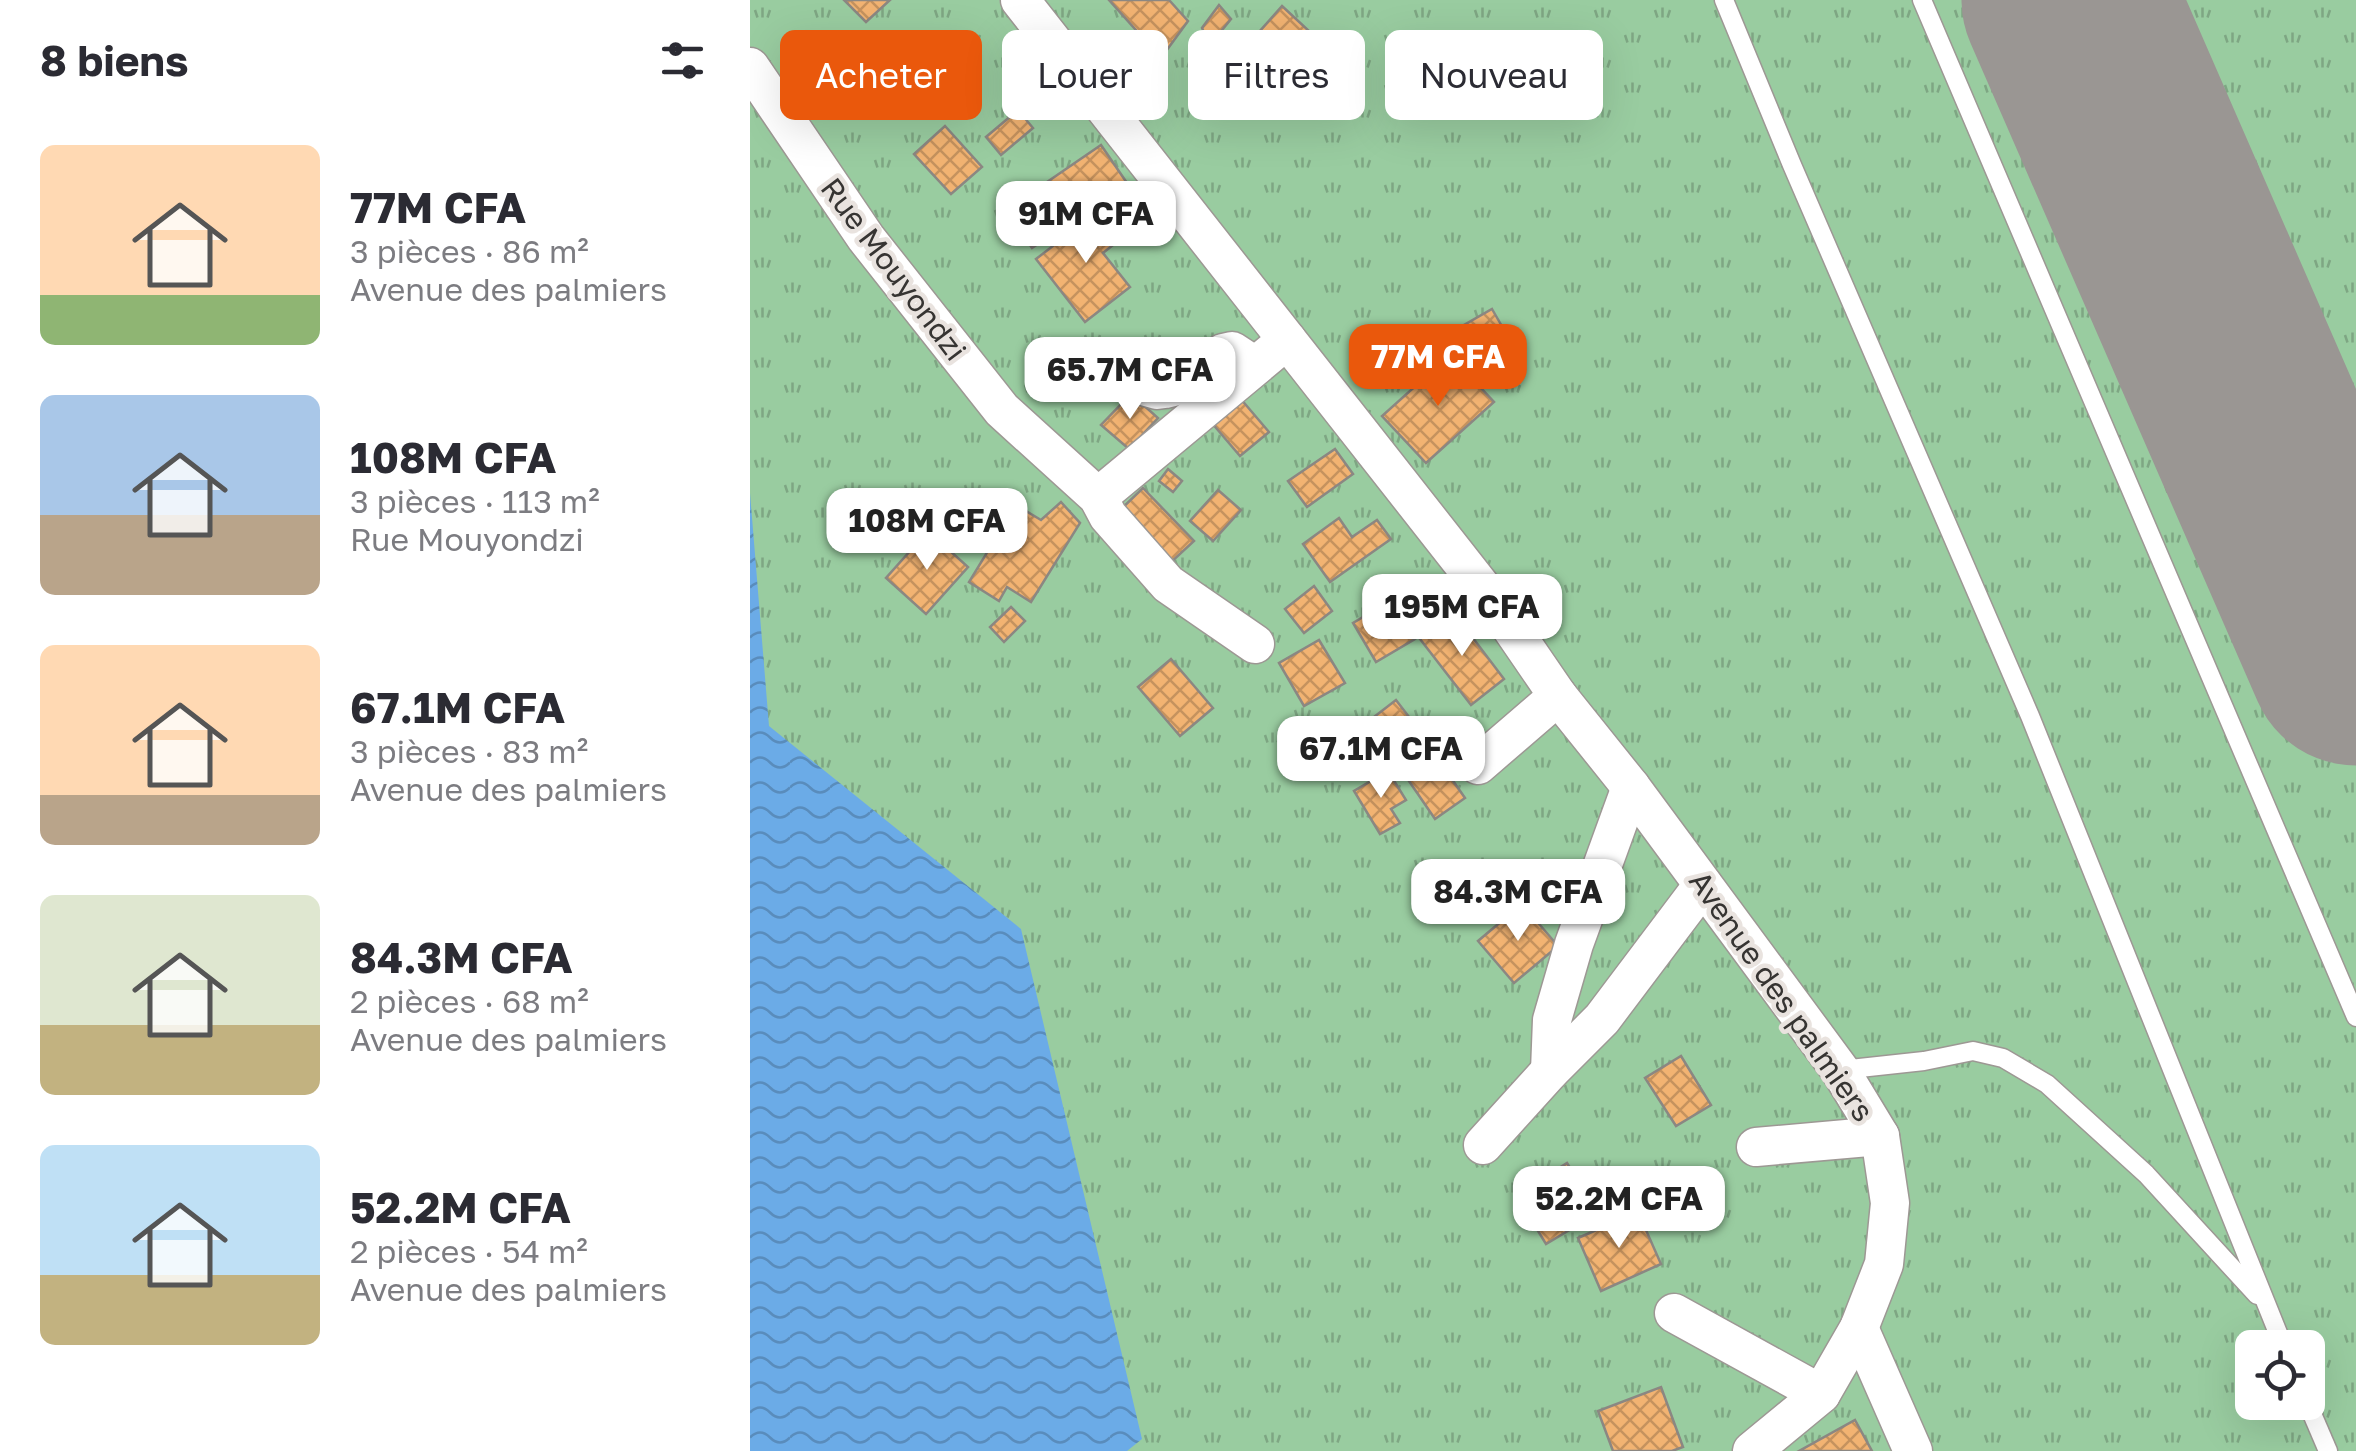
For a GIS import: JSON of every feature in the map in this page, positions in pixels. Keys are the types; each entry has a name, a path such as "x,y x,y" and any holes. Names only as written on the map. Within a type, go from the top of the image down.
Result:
{"street":[{"name":"Avenue des palmiers","path":"1020,0 1498,607 1558,696 1840,1070 1880,1136 1890,1203 1884,1264 1859,1328 1821,1394 1752,1451"},
{"name":"Rue Mouyondzi","path":"750,67 866,238 1002,410 1098,498 1108,516 1168,584 1255,644"},
{"path":"1098,498 1287,340"},
{"path":"1121,380 1157,390 1173,387 1232,351 1255,366"},
{"path":"1478,765 1558,696"},
{"path":"1550,1071 1552,1020 1574,944 1630,787"},
{"path":"1483,1145 1602,1019 1703,885"},
{"path":"1756,1147 1880,1136"},
{"path":"1674,1313 1821,1394"},
{"path":"1859,1328 1913,1451"}],"lane":[{"path":"1724,0 2030,716 2276,1330"},
{"path":"1922,0 2356,1018"},
{"path":"1840,1070 1973,1051 2003,1058 2047,1084 2146,1174 2266,1306"},
{"path":"2315,1420 2328,1451"}],"green space":[{"path":"750,0 2356,0 2356,1451 750,1451"}],"water":[{"path":"750,493 769,726 1021,929 1142,1439 1127,1451 750,1451"}],"building":[{"path":"844,0 890,0 866,22"},
{"path":"1109,0 1169,0 1188,21 1168,48 1168,30 1136,30"},
{"path":"1219,5 1231,19 1222,30 1202,28"},
{"path":"1282,6 1308,30 1261,30"},
{"path":"1006,120 1026,120 1033,128 1001,155 986,137"},
{"path":"945,126 982,167 951,194 914,154"},
{"path":"1101,145 1127,183 1032,248 1006,210"},
{"path":"1101,209 1123,237 1103,253 1130,287 1085,322 1036,259"},
{"path":"1492,309 1507,335 1480,351 1464,325"},
{"path":"1450,355 1494,402 1426,463 1382,416"},
{"path":"1131,394 1158,418 1129,449 1101,425"},
{"path":"1240,398 1269,432 1240,456 1211,422"},
{"path":"1335,449 1353,474 1307,507 1288,481"},
{"path":"1168,469 1182,481 1173,492 1159,481"},
{"path":"1143,488 1194,541 1168,565 1118,512"},
{"path":"1218,490 1241,510 1213,541 1190,521"},
{"path":"1061,502 1080,523 1031,602 1007,587 999,601 969,582 1016,505 1041,520"},
{"path":"1339,518 1352,537 1377,520 1391,539 1330,582 1303,544"},
{"path":"928,531 968,567 926,614 886,578"},
{"path":"1314,586 1332,611 1304,633 1285,609"},
{"path":"1392,600 1415,639 1376,662 1353,623"},
{"path":"1011,607 1025,621 1004,642 990,627"},
{"path":"1454,613 1504,679 1471,705 1420,639"},
{"path":"1319,640 1345,683 1304,706 1279,663"},
{"path":"1171,659 1213,708 1180,736 1138,687"},
{"path":"1396,700 1419,730 1384,757 1361,727"},
{"path":"1428,745 1465,798 1435,819 1398,765"},
{"path":"1388,771 1406,800 1391,809 1400,823 1380,834 1354,791"},
{"path":"1522,904 1558,946 1514,983 1478,941"},
{"path":"1681,1056 1711,1105 1676,1126 1645,1078"},
{"path":"1567,1163 1584,1190 1572,1197 1586,1220 1546,1244 1516,1195"},
{"path":"1623,1174 1633,1198 1609,1207 1600,1182"},
{"path":"1638,1212 1661,1264 1601,1291 1578,1238"},
{"path":"1661,1387 1683,1447 1672,1451 1613,1451 1598,1411"},
{"path":"1855,1420 1872,1451 1799,1451"}],"runway":[{"path":"2069,0 2356,658"}]}
